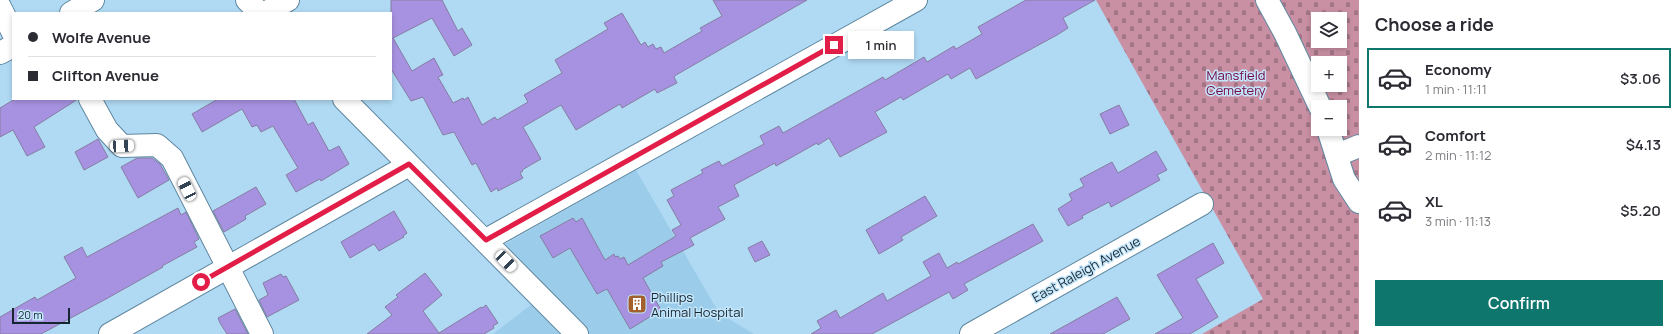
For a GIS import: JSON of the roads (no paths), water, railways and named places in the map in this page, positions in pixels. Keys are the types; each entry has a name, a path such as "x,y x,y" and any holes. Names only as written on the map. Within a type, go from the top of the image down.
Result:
{"main road":[{"path":"73,12 94,0"},
{"path":"247,0 259,12"},
{"path":"267,12 288,0"},
{"path":"486,240 916,0"},
{"path":"1267,0 1285,33 1317,100"},
{"path":"0,7 12,31"},
{"path":"0,53 12,47"},
{"path":"91,100 107,130 122,146 157,145 172,158 262,334"},
{"path":"345,100 486,240 577,334"},
{"path":"1331,136 1344,179 1359,202"},
{"path":"1337,154 1359,146"},
{"path":"110,334 409,164"},
{"name":"East Raleigh Avenue","path":"971,334 1202,204"}],"place":[{"name":"Phillips Animal Hospital","path":"637,304"}],"park label":[{"name":"Mansfield Cemetery","path":"1236,82"}]}
